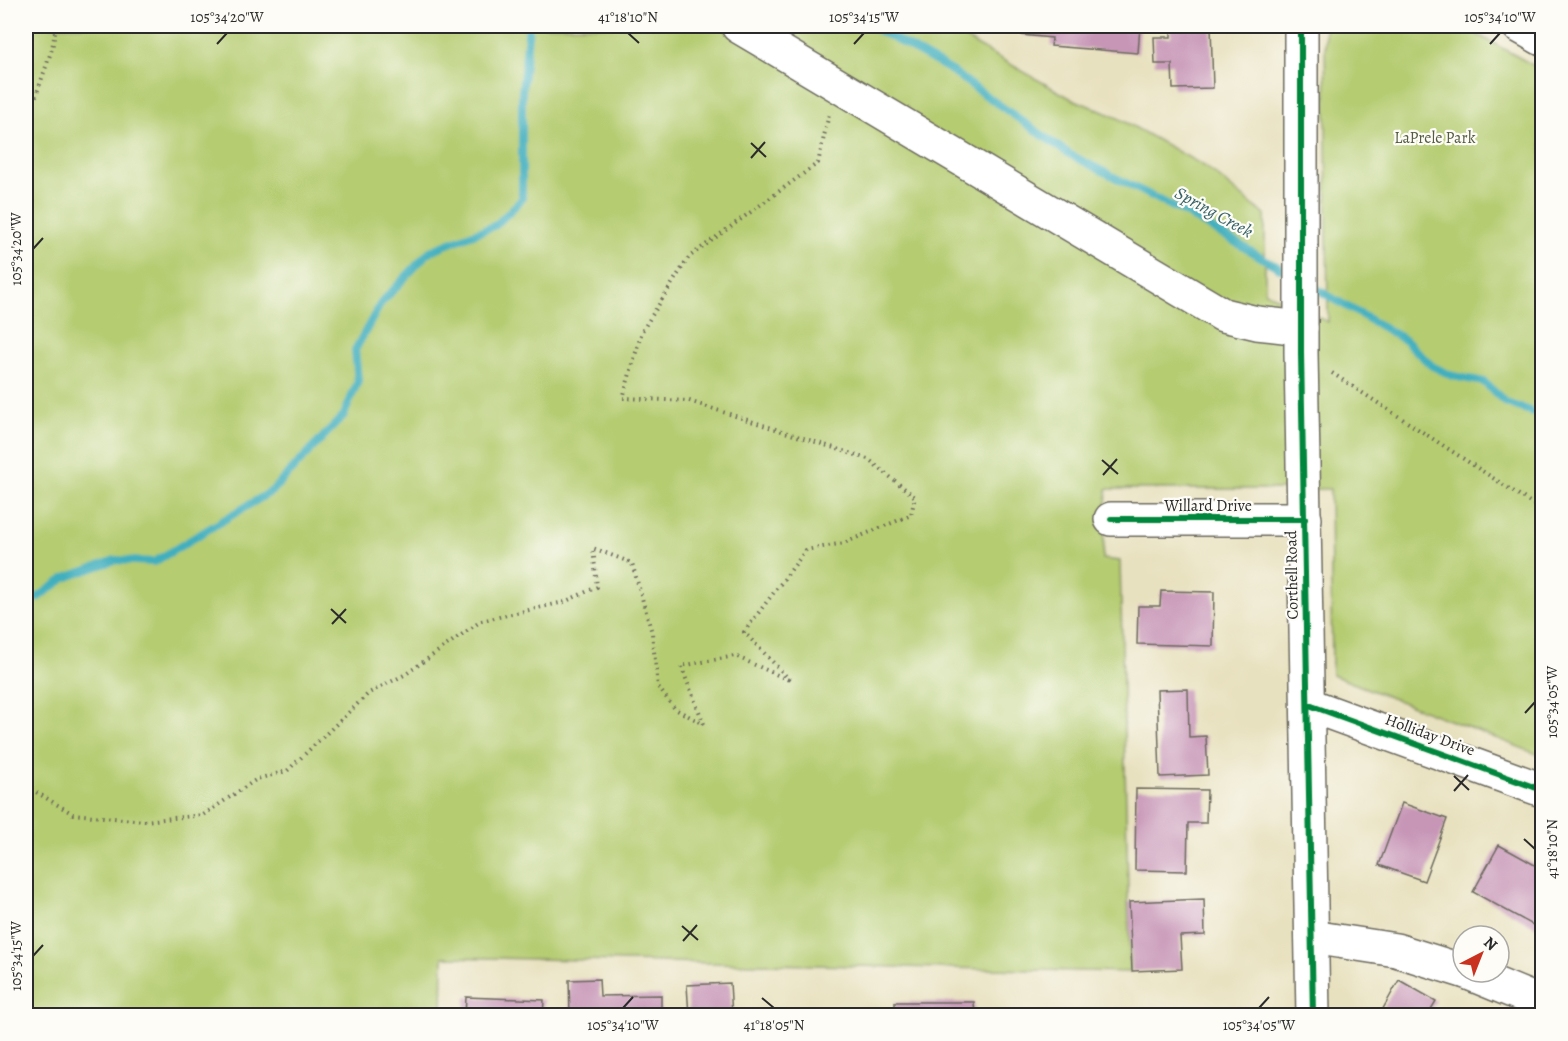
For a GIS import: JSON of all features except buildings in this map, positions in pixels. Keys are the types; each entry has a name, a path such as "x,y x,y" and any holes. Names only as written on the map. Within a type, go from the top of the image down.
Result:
{"street":[{"path":"738,26 1223,315 1257,323 1301,340"},
{"name":"Corthell Road","path":"1301,26 1301,340 1313,1016"},
{"path":"1519,26 1542,39"},
{"name":"Willard Drive","path":"1111,519 1305,519"},
{"name":"Holliday Drive","path":"1309,705 1542,790"},
{"path":"1312,937 1396,950 1451,967"},
{"path":"1496,984 1532,999 1542,1007"}],"path":[{"path":"26,125 52,48 56,26"},
{"path":"26,786 74,814 144,821 203,815 257,779 287,771 369,693 406,674 481,621 564,602 597,587 593,548 632,563 652,633 658,687 675,709 704,724 681,666 735,656 791,681 744,632 806,550 844,543 911,515 915,497 868,459 689,401 623,398 642,331 689,256 818,163 829,115 817,73"},
{"path":"1301,340 1542,510"}],"green space":[{"name":"LaPrele Park","path":"26,26 943,26 1070,98 1118,118 1206,167 1265,215 1265,292 1328,322 1325,26 1462,26 1542,70 1542,756 1332,675 1330,489 1107,489 1103,559 1120,561 1130,972 443,957 442,1015 26,1015"}],"waterway":[{"path":"26,600 37,598 65,578 115,560 154,562 272,491 344,415 358,381 355,350 381,303 430,251 496,225 522,199 522,92 529,26"},
{"name":"Spring Creek","path":"871,26 947,68 1069,154 1183,212 1292,275"},
{"name":"Spring Creek","path":"1308,284 1405,340 1432,366 1453,376 1484,382 1506,403 1542,415"}],"cycle path":[{"path":"1301,26 1301,353 1313,1016"},
{"path":"1111,519 1305,519"},
{"path":"1309,705 1542,790"}]}
